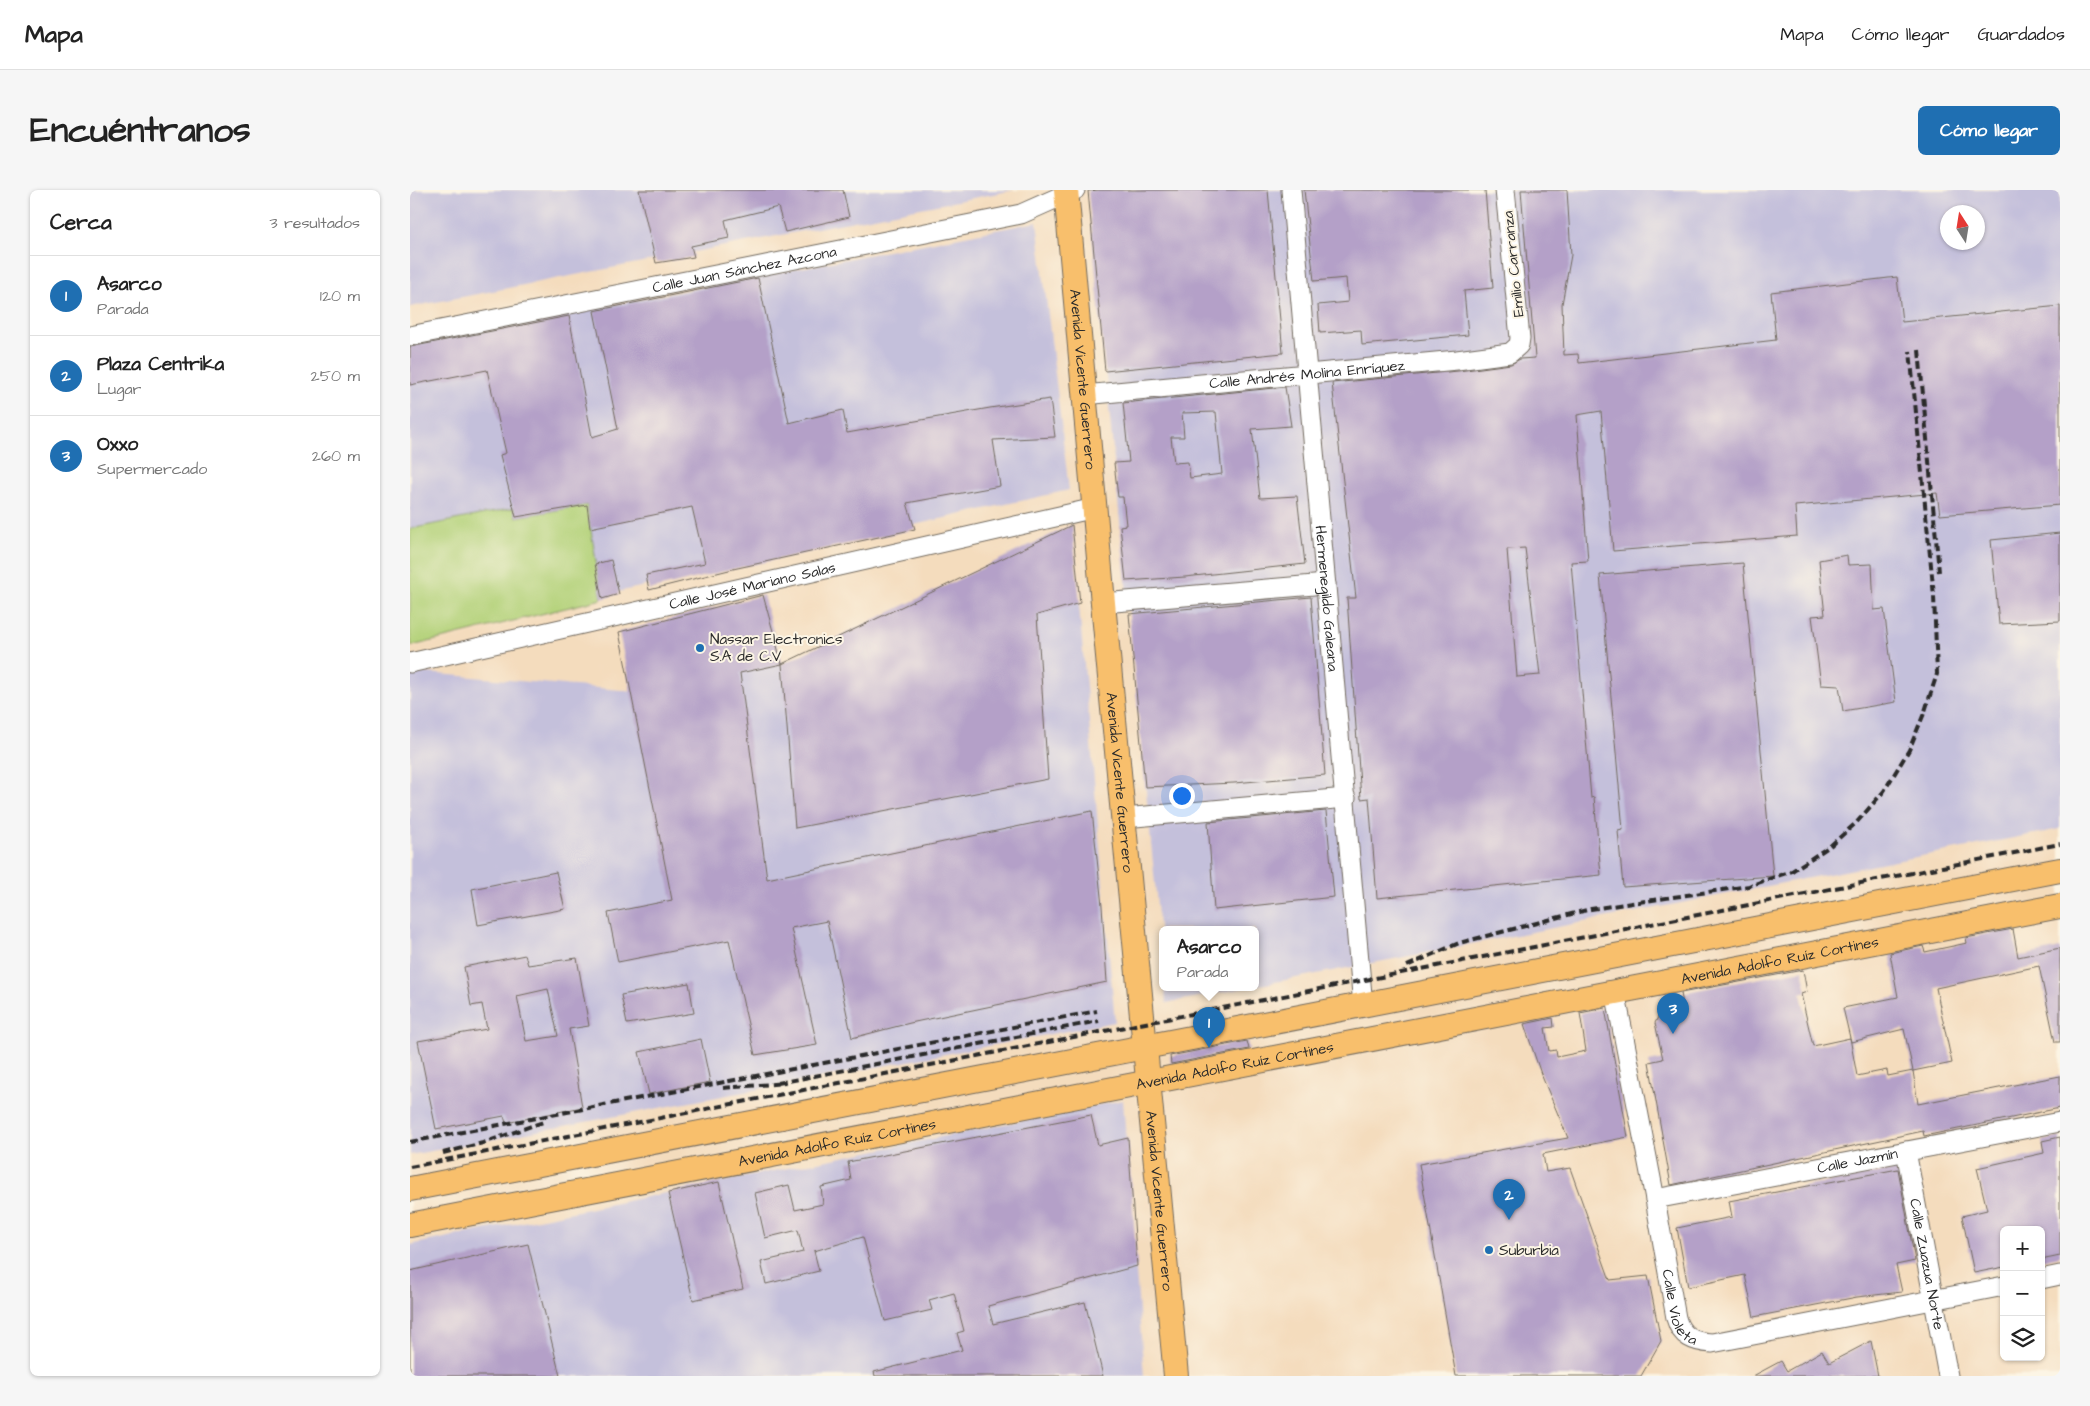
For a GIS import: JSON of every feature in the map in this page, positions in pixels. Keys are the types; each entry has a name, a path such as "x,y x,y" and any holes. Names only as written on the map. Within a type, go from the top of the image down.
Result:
{"main road":[{"name":"Avenida Vicente Guerrero","path":"1069,192 1094,508 1176,1376"},
{"path":"410,1189 2060,870"},
{"name":"Avenida Adolfo Ruíz Cortines","path":"410,1225 2060,906"}],"street":[{"name":"Hermenegildo Galeana","path":"1291,190 1309,375 1363,1006"},
{"name":"Emilio Carranza","path":"1505,190 1520,338"},
{"name":"Calle Juan Sánchez Azcona","path":"410,336 1021,214 1069,192"},
{"name":"Calle Andrés Molina Enríquez","path":"1084,395 1457,360 1510,353 1519,345 1520,338"},
{"name":"Calle José Mariano Salas","path":"410,664 1094,508"},
{"path":"1103,603 1326,584"},
{"path":"1124,818 1346,798"},
{"name":"Calle Violeta","path":"1615,991 1676,1318 1683,1333 1690,1339 1712,1343 2000,1287"},
{"name":"Calle Jazmín","path":"1655,1199 2060,1122"},
{"name":"Calle Zuazua Norte","path":"1906,1151 1948,1376"},
{"path":"2045,1278 2060,1275"}],"shaded area":[{"path":"410,190 1014,190 410,307"},
{"path":"1088,190 2060,190 2060,829 1259,985 1259,926 1159,926"},
{"path":"1037,222 1069,490 410,639 410,344"},
{"path":"1072,525 1115,1022 410,1155 410,674 416,672 632,691 782,664"},
{"path":"1165,991 1229,991 1166,1003"},
{"path":"1123,1100 1144,1376 410,1376 410,1245"}],"green space":[{"path":"587,505 602,599 412,646 410,635 410,529 514,508 516,517"}],"building":[{"path":"639,190 843,190 849,217 785,232 778,207 725,220 729,238 691,246 694,257 656,263"},
{"path":"1268,190 1283,353 1105,371 1088,191"},
{"path":"1304,190 1485,190 1493,288 1464,291 1468,335 1362,345 1361,330 1320,333 1318,305 1348,302 1346,278 1314,281"},
{"path":"1521,190 1567,190 1571,255 1562,304 1564,355 1578,354 1579,363 1776,340 1771,292 1897,277 1902,322 2060,306 2060,505 1940,515 1937,493 1795,506 1797,536 1613,551 1601,411 1577,415 1588,561 1571,562 1591,798 1594,797 1601,875 1377,898 1369,798 1361,799 1347,598 1356,598 1332,383 1458,371 1511,364 1520,359 1535,358","holes":["1525,548 1540,675 1517,677 1507,549"]},
{"path":"758,278 789,423 843,410 847,433 1050,399 1055,437 993,440 1000,486 907,503 915,529 733,569 649,590 646,575 705,563 692,507 590,528 587,505 516,517 500,455 506,453 487,370 410,385 410,347 569,316 592,437 618,429 594,311"},
{"path":"1285,387 1291,426 1252,429 1260,498 1297,496 1305,564 1185,577 1126,581 1120,526 1126,525 1123,497 1118,497 1114,463 1129,462 1123,403","holes":["1216,412 1222,474 1190,478 1188,462 1174,463 1171,437 1184,437 1182,413"]},
{"path":"1072,525 1080,603 1037,615 1048,779 795,828 782,664"},
{"path":"2060,533 2060,621 1999,624 1991,540"},
{"path":"1847,555 1848,565 1872,564 1874,610 1884,609 1896,702 1843,711 1839,686 1821,685 1812,616 1825,615 1819,560"},
{"path":"611,560 619,594 602,599 595,564"},
{"path":"1743,563 1773,876 1623,887 1618,831 1623,830 1600,575"},
{"path":"763,595 782,664 740,673 767,879 1092,811 1102,906 1107,982 910,1023 852,1038 827,921 791,928 817,1045 755,1055 729,940 618,962 608,913 672,900 619,632"},
{"path":"1311,597 1325,775 1234,783 1145,787 1129,614"},
{"path":"1326,811 1334,897 1214,910 1208,822"},
{"path":"556,872 565,909 478,925 472,889"},
{"path":"2013,929 2018,957 2060,948 2060,1042 2055,1042 2039,966 1936,988 1952,1063 1913,1071 1904,1029 1851,1042 1843,1008 1898,997 1890,953 1923,946 1925,952 1967,943 1966,938"},
{"path":"525,955 528,965 577,958 589,1026 569,1029 582,1107 506,1123 504,1116 436,1129 418,1041 487,1029 482,1004 471,1006 464,967","holes":["548,989 558,1036 526,1041 517,996"]},
{"path":"1803,970 1807,992 1801,994 1813,1046 1850,1038 1857,1076 1887,1070 1888,1076 1913,1071 1918,1104 2060,1076 2060,1108 1924,1136 1923,1131 1671,1185 1649,1062 1663,1059 1655,1023 1659,1015 1684,1010 1681,993"},
{"path":"689,983 694,1013 627,1024 621,995"},
{"path":"1605,1008 1628,1137 1543,1154 1546,1172 1570,1168 1610,1280 1648,1276 1661,1341 1641,1376 1456,1376 1419,1164 1568,1138 1541,1074 1524,1024 1553,1018 1554,1027 1545,1028 1549,1051 1556,1050 1557,1057 1586,1051 1580,1013"},
{"path":"701,1039 710,1082 649,1094 639,1052"},
{"path":"1247,1041 1249,1049 1171,1064 1170,1056"},
{"path":"1091,1115 1098,1145 1128,1138 1137,1266 988,1306 993,1324 1085,1302 1103,1376 875,1376 874,1372 962,1350 957,1333 964,1331 954,1293 929,1300 932,1310 885,1321 863,1237 814,1251 819,1271 766,1284 761,1262 803,1252 798,1230 765,1238 755,1193 789,1185 795,1210 823,1204 821,1187 851,1180 848,1162"},
{"path":"2060,1137 2060,1256 2045,1259 2045,1226 2000,1226 2000,1268 1974,1273 1962,1216 1987,1210 1977,1168 2044,1153 2042,1141"},
{"path":"1898,1169 1915,1261 1896,1265 1902,1292 1857,1297 1754,1317 1745,1275 1688,1287 1677,1228 1732,1217 1729,1201"},
{"path":"719,1182 743,1289 693,1300 668,1193"},
{"path":"528,1244 560,1376 410,1376 410,1271"},
{"path":"1871,1341 1878,1376 1753,1376 1781,1361 1787,1371 1822,1351 1829,1363"}],"railway":[{"path":"1919,350 1939,572"},
{"path":"1407,966 1459,943 1591,909 1749,886 1792,871 1830,846 1857,822 1884,791 1909,750 1925,711 1937,674 1934,596 1910,351"},
{"path":"410,1167 2060,844"},
{"path":"410,1142 1097,1011"},
{"path":"778,1083 1099,1021"},
{"path":"723,1088 785,1083"},
{"path":"443,1153 483,1143 543,1122"}],"place":[{"name":"Nassar Electronics S.A de C.V","path":"700,648"},
{"name":"Oxxo","path":"1673,1034"},
{"name":"Asarco","path":"1209,1048"},
{"name":"Plaza Centrika","path":"1509,1220"},
{"name":"Suburbia","path":"1489,1250"}]}
